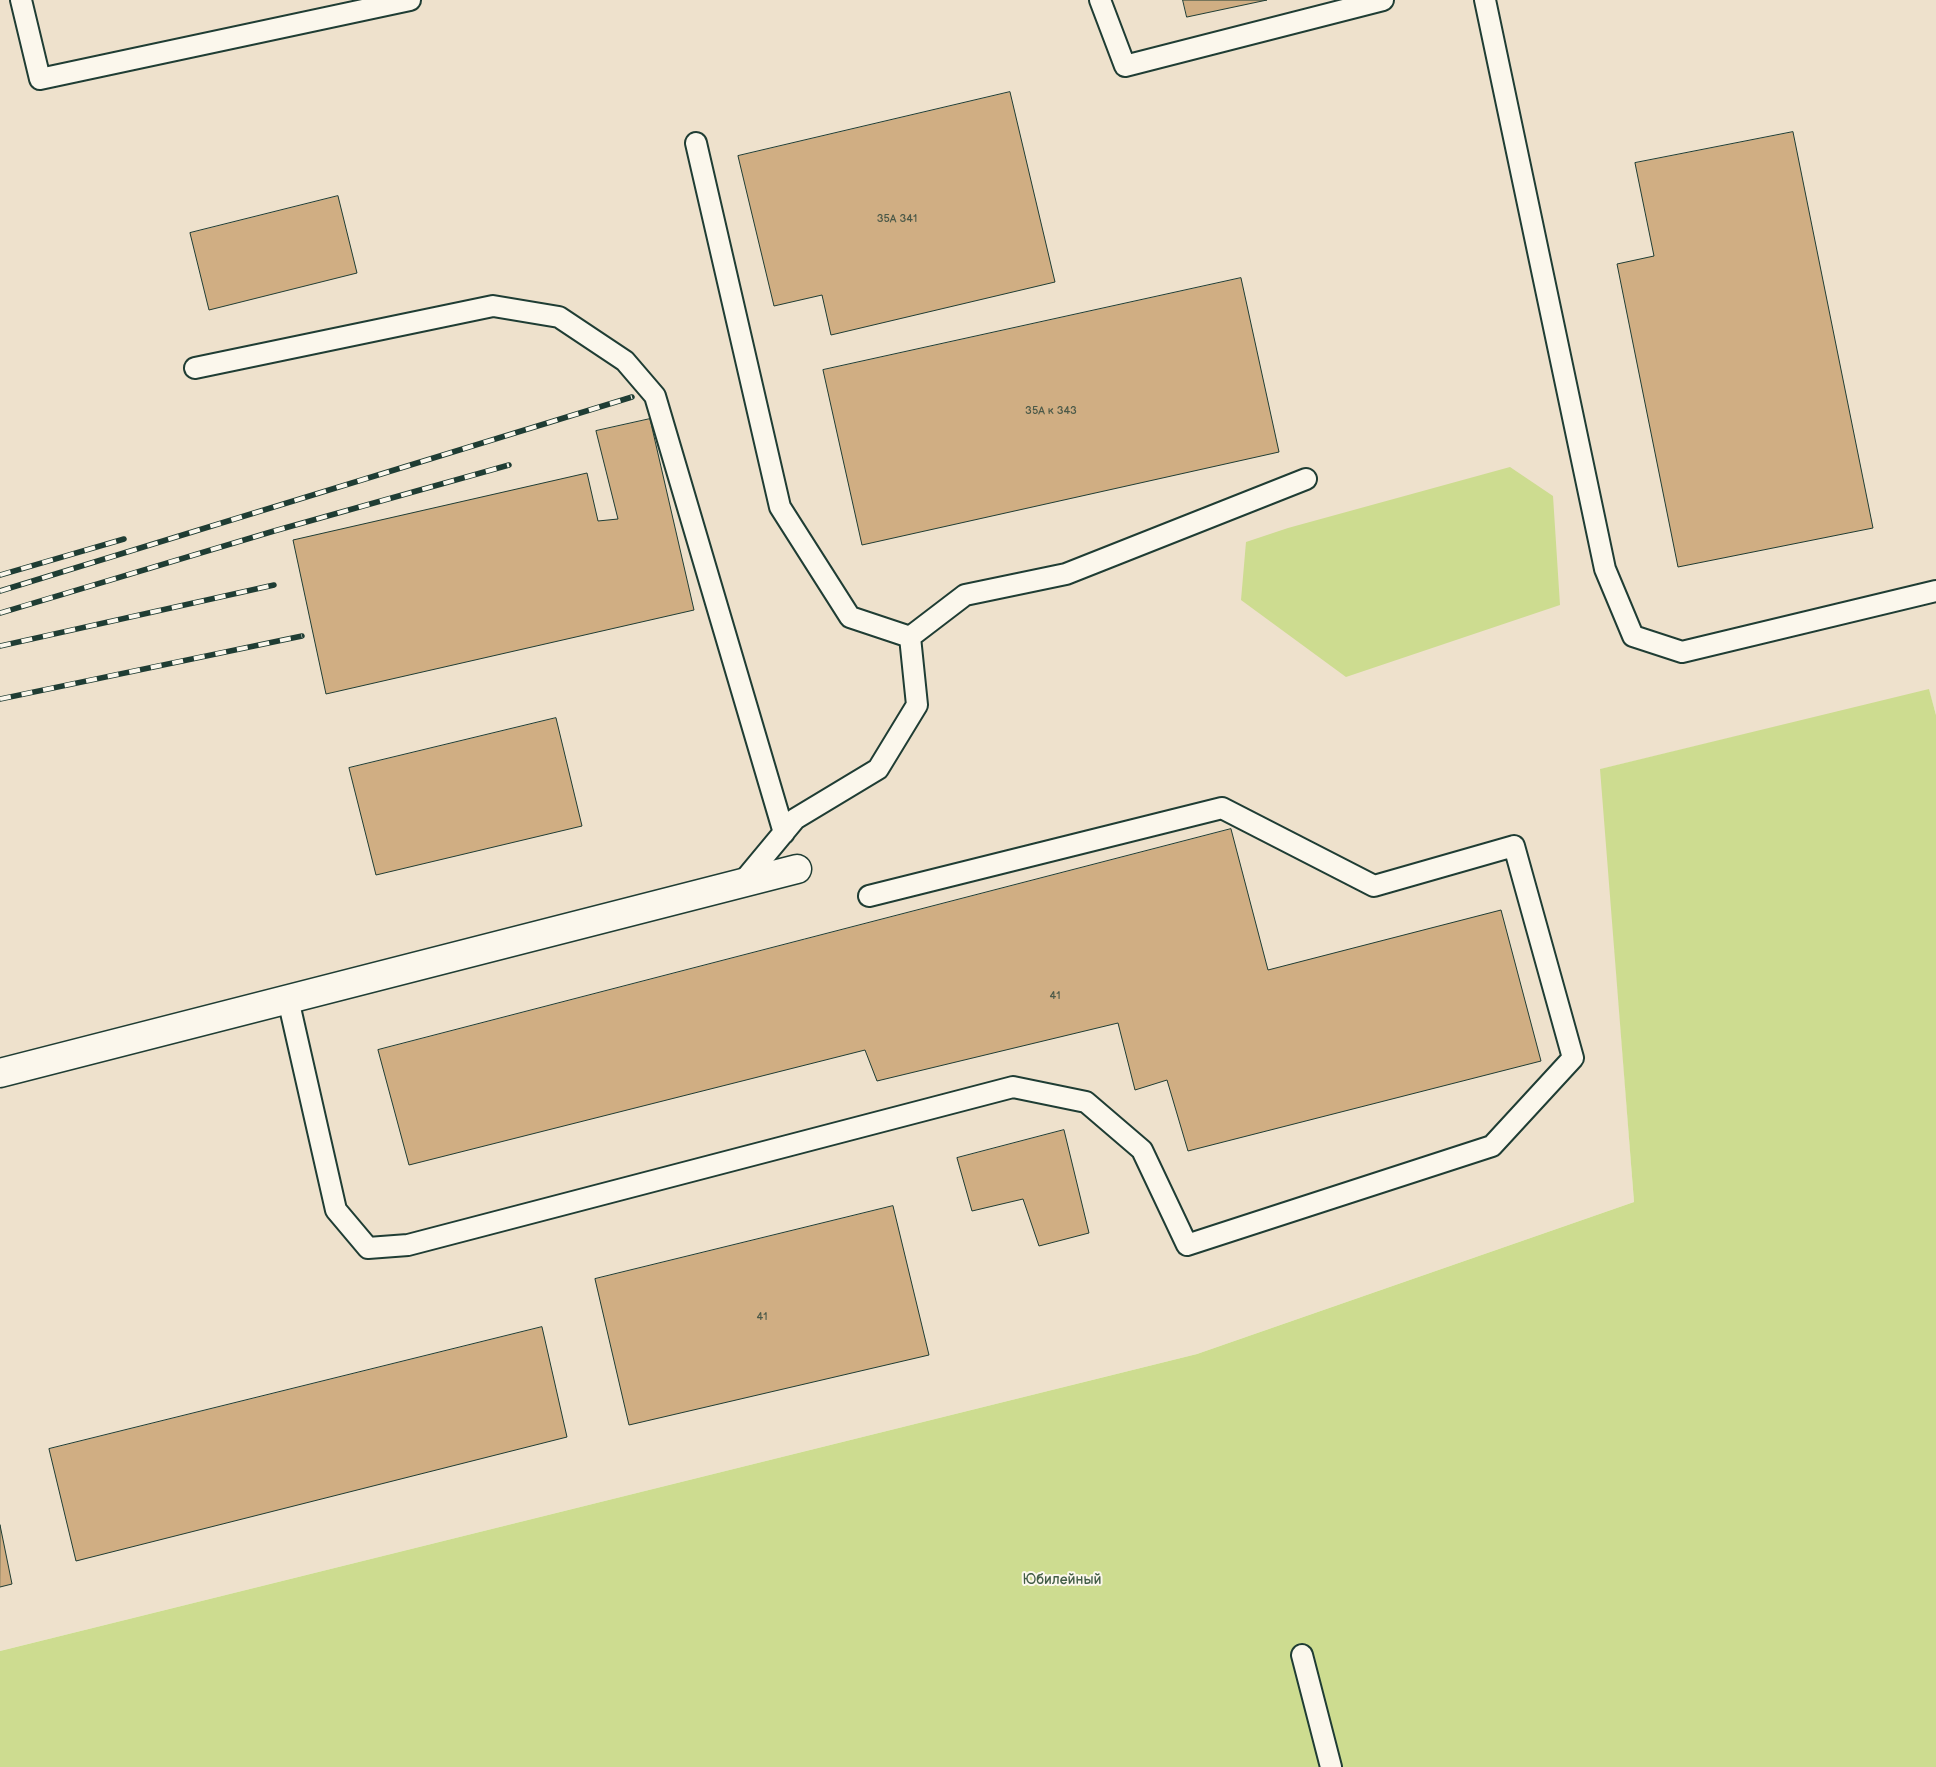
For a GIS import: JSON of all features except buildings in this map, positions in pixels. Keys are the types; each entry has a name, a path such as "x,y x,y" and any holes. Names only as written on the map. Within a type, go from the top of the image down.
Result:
{"street":[{"path":"0,1073 797,869"}],"lane":[{"path":"21,0 40,79 410,0"},
{"path":"1100,0 1125,66 1383,0"},
{"path":"1485,0 1605,569 1634,636 1682,652 1936,591"},
{"path":"696,143 780,507 850,617 910,637"},
{"path":"196,368 493,306 559,317 625,362 655,396 784,833"},
{"path":"910,637 965,595 1066,574 1306,479"},
{"path":"741,884 796,819 878,769 918,705 910,637"},
{"path":"288,999 336,1210 368,1248 408,1245 1013,1087 1086,1102 1142,1150 1187,1245 1492,1146 1573,1058 1514,846 1374,886 1222,808 869,896"},
{"path":"1302,1655 1331,1767"}],"shaded area":[{"path":"0,0 1936,0 1936,715 1929,690 1601,769 1634,1202 1197,1354 0,1651"}],"green space":[{"path":"1510,467 1553,496 1560,605 1346,677 1241,600 1246,542 1288,528"},
{"name":"Юбилейный","path":"1929,689 1936,715 1936,1767 0,1767 0,1651 1197,1354 1634,1202 1600,769"}],"railway":[{"path":"0,591 632,397"},
{"path":"0,613 274,531 509,465"},
{"path":"0,575 124,539"},
{"path":"0,646 274,585"},
{"path":"0,699 302,636"}]}
